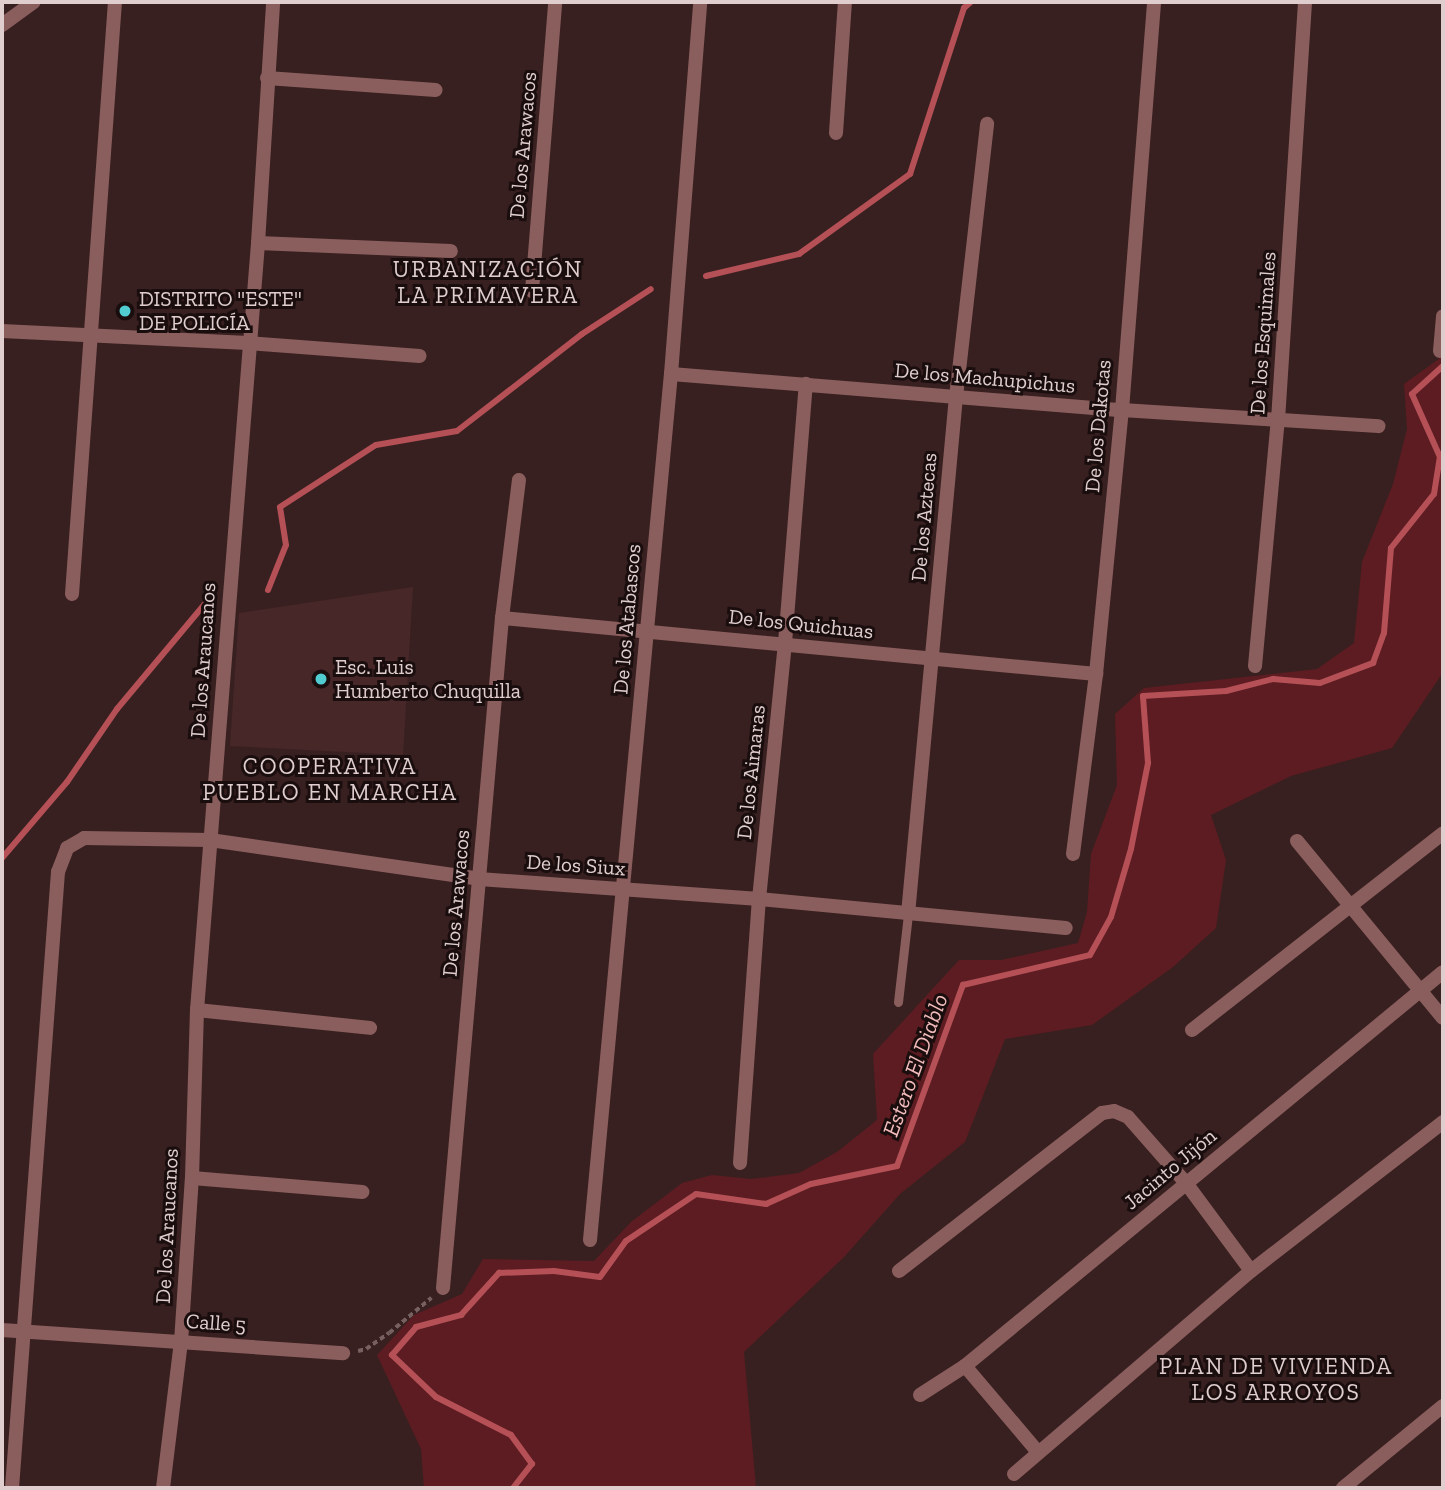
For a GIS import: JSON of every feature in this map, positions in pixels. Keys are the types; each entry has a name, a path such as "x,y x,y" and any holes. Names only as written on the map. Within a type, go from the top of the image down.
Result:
{"street":[{"path":"2,26 34,2"},
{"path":"72,594 93,336 115,2"},
{"name":"De los Araucanos","path":"163,1488 181,1342 192,1178 197,1010 258,243 272,2"},
{"name":"De los Arawacos","path":"532,291 555,2"},
{"name":"De los Atabascos","path":"590,1240 671,374 700,2"},
{"path":"836,134 845,2"},
{"name":"De los Dakotas","path":"1073,853 1096,674 1122,410 1154,2"},
{"name":"De los Esquimales","path":"1255,666 1278,420 1306,2"},
{"path":"267,78 436,90"},
{"name":"De los Aztecas","path":"908,914 956,397 986,124"},
{"path":"258,243 451,251"},
{"path":"1440,351 1443,316"},
{"path":"2,331 248,343 420,356"},
{"name":"De los Machupichus","path":"671,374 1122,410 1379,426"},
{"name":"De los Aimaras","path":"740,1163 759,899 785,643 806,384"},
{"name":"De los Arawacos","path":"443,1288 502,618 519,480"},
{"name":"De los Quichuas","path":"502,618 1096,674"},
{"path":"1192,1030 1443,834"},
{"name":"De los Siux","path":"22,1331 58,872 67,848 84,838 210,840 479,879 759,899 1066,929"},
{"path":"1297,841 1443,1018"},
{"name":"Jacinto Jijón","path":"920,1395 965,1366 1443,972"},
{"path":"197,1010 370,1028"},
{"path":"899,1271 1102,1113 1114,1111 1128,1117 1186,1183 1251,1271"},
{"path":"1014,1474 1251,1271 1443,1122"},
{"path":"192,1178 362,1192"},
{"name":"Calle 5","path":"2,1330 343,1353"},
{"path":"12,1488 22,1331"},
{"path":"965,1366 1038,1452"},
{"path":"1343,1488 1443,1406"}],"lane":[{"path":"898,1002 908,914"}],"path":[{"path":"343,1353 366,1349 443,1288"}],"shaded area":[{"path":"1443,356 1442,674 1392,748 1291,776 1211,815 1226,860 1216,928 1173,967 1092,1025 1005,1039 965,1142 900,1194 844,1257 744,1352 756,1488 424,1488 421,1449 377,1355 414,1315 462,1294 483,1259 594,1261 631,1222 682,1183 712,1175 751,1179 799,1173 837,1152 877,1120 873,1054 959,960 1001,960 1078,943 1087,912 1091,854 1117,785 1115,714 1144,688 1317,669 1354,643 1362,562 1393,484 1407,429 1404,384"},
{"name":"Esc. Luis Humberto Chuquilla","path":"413,587 403,755 230,746 239,613"}],"waterway":[{"path":"706,276 799,254 910,174 964,8 971,2"},
{"path":"268,590 286,545 280,507 376,445 457,431 582,334 651,289"},
{"name":"Estero El Diablo","path":"513,1488 532,1464 511,1435 436,1397 392,1355 416,1327 461,1315 499,1273 554,1271 600,1277 626,1241 696,1194 766,1204 811,1184 897,1166 963,985 1090,955 1111,917 1131,849 1148,763 1143,696 1226,691 1273,679 1320,683 1373,663 1384,633 1391,548 1434,494 1440,457 1412,394 1443,366"},
{"path":"2,858 67,782 117,709 209,599"}],"place":[{"name":"DISTRITO \"ESTE\" DE POLICÍA","path":"125,311"},
{"name":"Esc. Luis Humberto Chuquilla","path":"321,679"}],"district":[{"name":"URBANIZACIÓN LA PRIMAVERA","path":"488,282"},
{"name":"COOPERATIVA PUEBLO EN MARCHA","path":"330,779"},
{"name":"PLAN DE VIVIENDA LOS ARROYOS","path":"1276,1379"}]}
